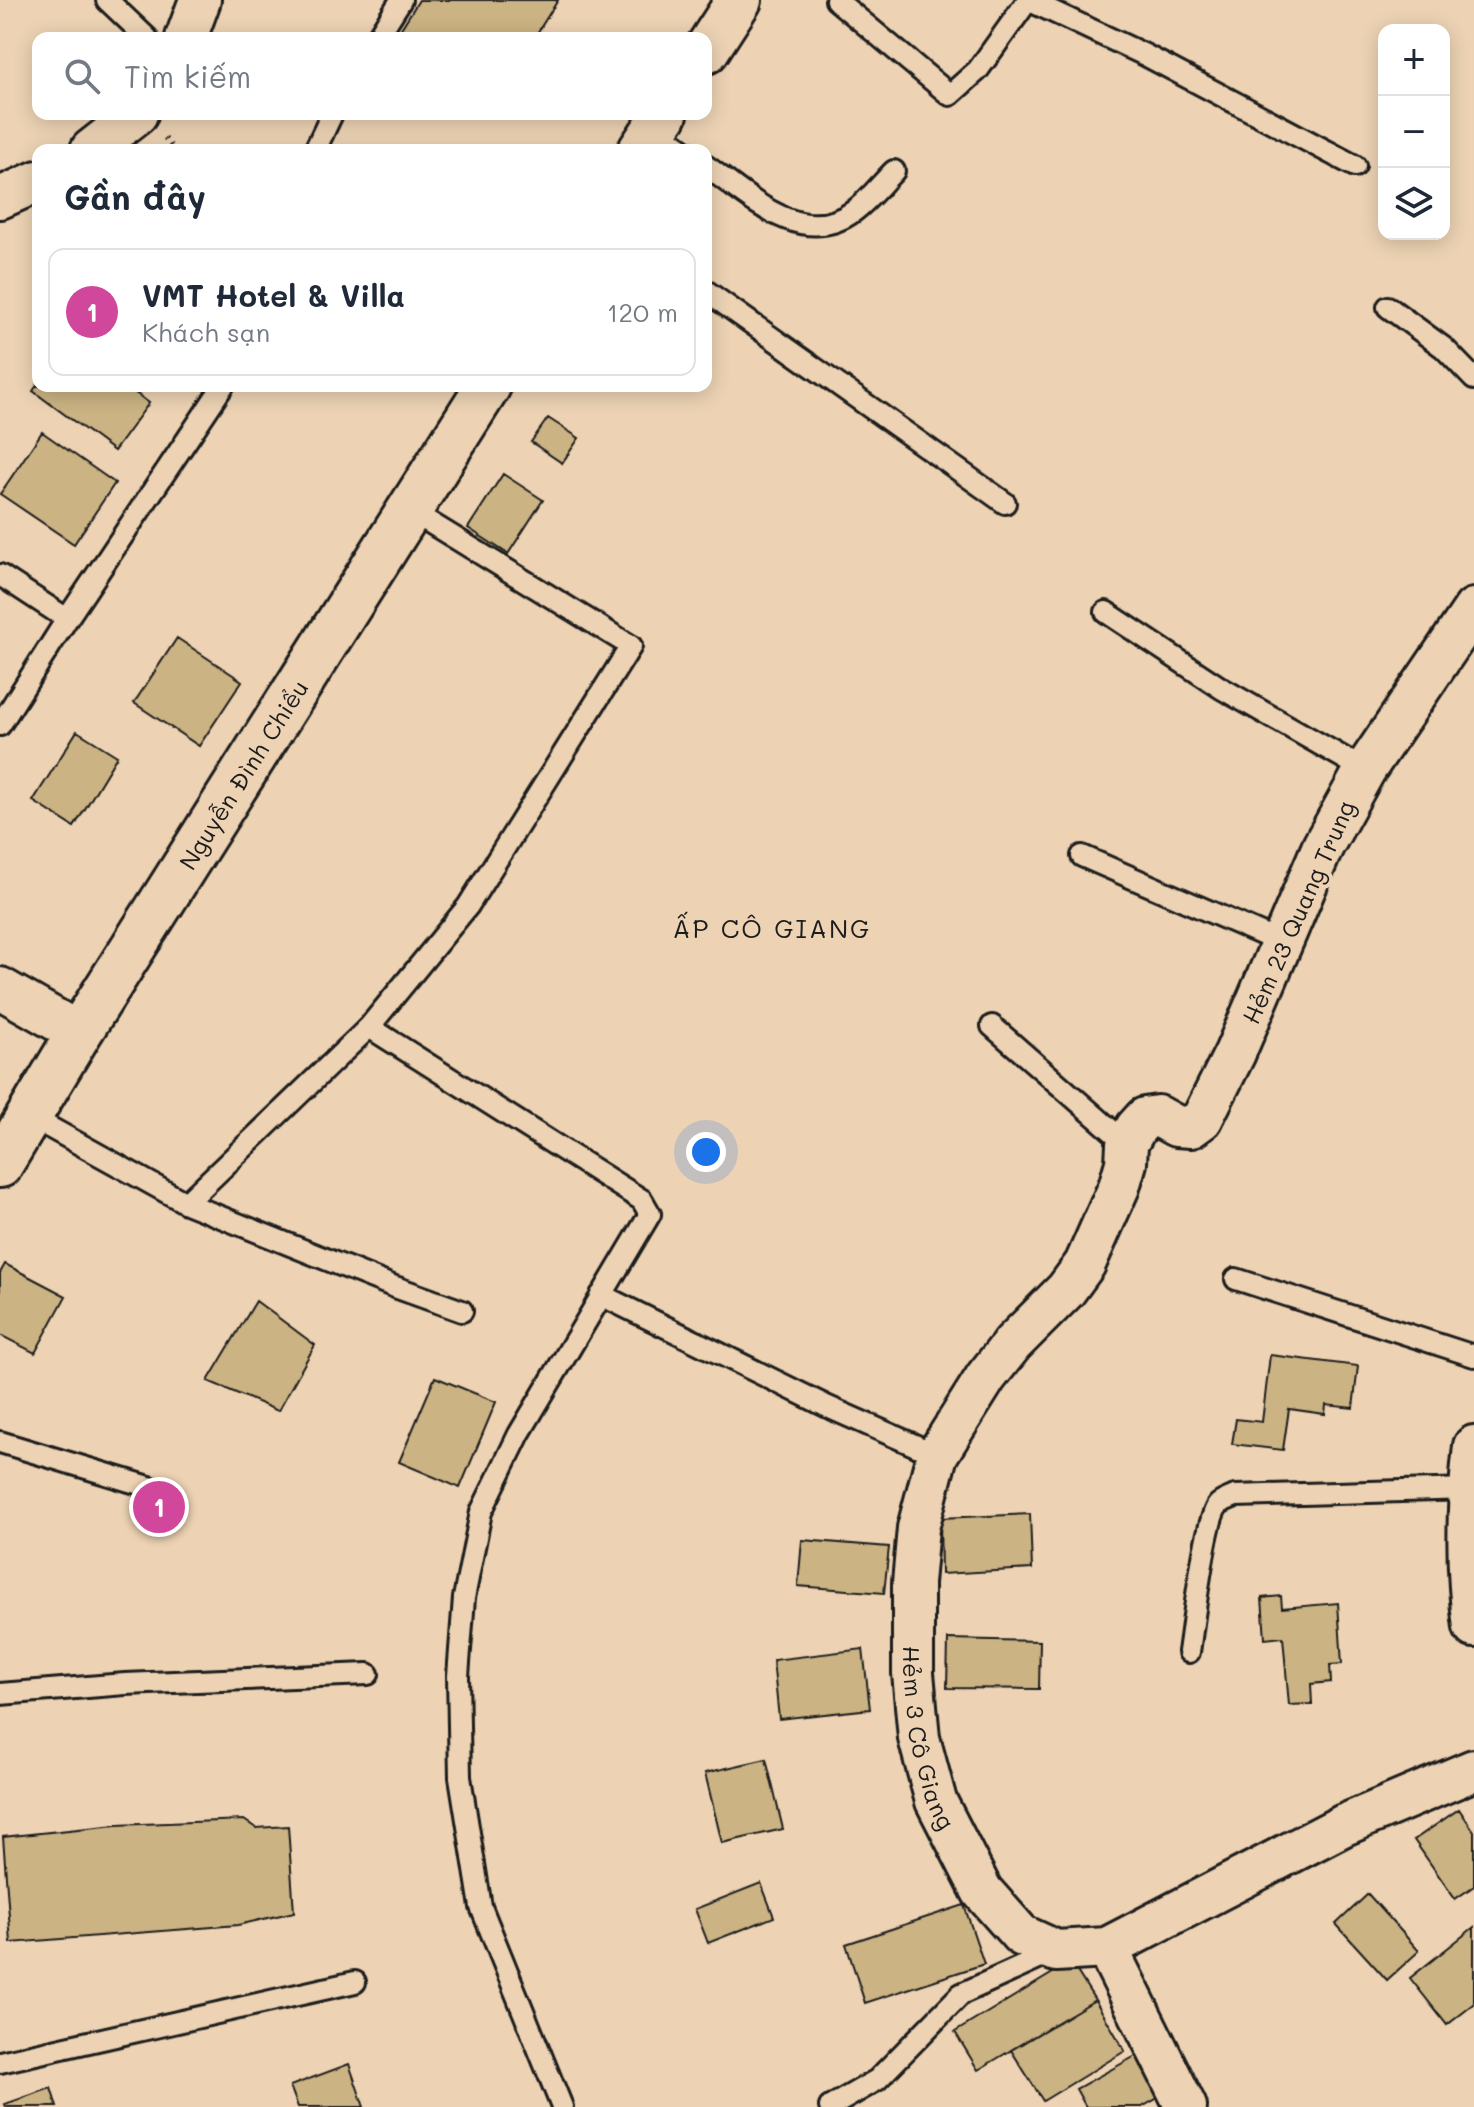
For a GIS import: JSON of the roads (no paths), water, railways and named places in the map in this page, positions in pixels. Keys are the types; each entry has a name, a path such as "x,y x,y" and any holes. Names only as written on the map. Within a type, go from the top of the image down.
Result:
{"main road":[{"path":"712,42 739,0"},
{"name":"Nguyễn Đình Chiểu","path":"0,1165 79,1033 484,392"}],"street":[{"path":"188,32 200,0"},
{"path":"99,144 129,120"},
{"path":"0,198 32,184"},
{"name":"Hẻm 23 Quang Trung","path":"1127,1144 1145,1118 1158,1116 1176,1126 1191,1127 1202,1119 1235,1053 1323,846 1365,770 1474,609"},
{"path":"0,988 79,1033"},
{"name":"Hẻm 3 Cô Giang","path":"1127,1144 1126,1163 1119,1187 1085,1264 1066,1290 1013,1343 986,1377 937,1455 918,1528 913,1583 913,1673 919,1738 936,1801 982,1891 1021,1935 1056,1951 1107,1948 1344,1825 1474,1770"},
{"path":"1474,1446 1469,1489 1468,1585 1474,1627"},
{"path":"1107,1948 1186,2107"}],"lane":[{"path":"107,0 141,32"},
{"path":"381,32 401,0"},
{"path":"836,0 950,95 978,70 1028,0 1145,55 1355,166"},
{"path":"318,144 329,120"},
{"path":"712,170 767,209 800,225 821,225 853,212 894,171"},
{"path":"712,295 1005,503"},
{"path":"1388,307 1444,348 1474,379"},
{"path":"0,725 219,392"},
{"path":"186,1203 369,1027 468,906 631,646 411,511"},
{"path":"0,575 67,619"},
{"path":"1106,612 1221,688 1365,770"},
{"path":"1082,856 1282,943"},
{"path":"992,1026 1127,1144"},
{"path":"369,1027 642,1200 650,1214 519,1434 481,1512 464,1598 458,1676 460,1777 481,1907 562,2107"},
{"path":"29,1116 186,1203 462,1311"},
{"path":"1236,1279 1474,1356"},
{"path":"601,1295 828,1407 937,1455"},
{"path":"0,1442 156,1489"},
{"path":"1189,1652 1210,1526 1220,1503 1235,1496 1469,1489"},
{"path":"0,1694 125,1684 368,1674"},
{"path":"830,2107 877,2080 961,1994 1056,1951"},
{"path":"0,2062 355,1982"}],"place":[{"name":"VMT Hotel & Villa","path":"159,1507"}],"district":[{"name":"ẤP CÔ GIANG","path":"772,928"}]}
